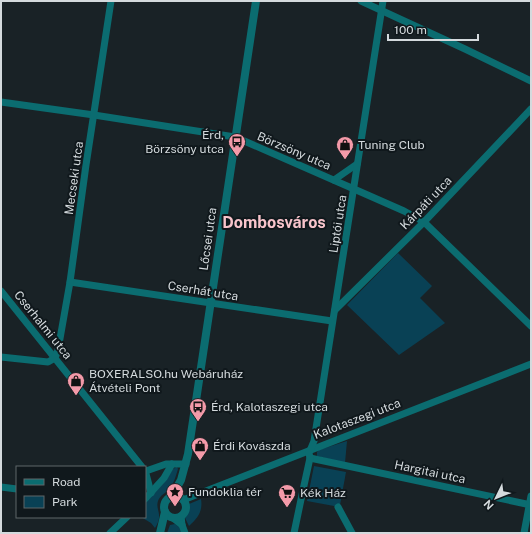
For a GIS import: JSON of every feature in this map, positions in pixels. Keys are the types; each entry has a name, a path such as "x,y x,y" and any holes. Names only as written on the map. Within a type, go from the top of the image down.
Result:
{"street":[{"name":"Mecseki utca","path":"55,358 58,350 70,282 111,1"},
{"name":"Lőcsei utca","path":"180,499 181,480 186,464 256,1"},
{"path":"360,1 531,81"},
{"name":"Liptói utca","path":"294,533 302,490 314,441 383,1"},
{"name":"Börzsöny utca","path":"1,102 235,137 354,188 424,222 531,326"},
{"name":"Kárpáti utca","path":"335,310 424,222 531,109"},
{"path":"334,180 357,164"},
{"name":"Cserhát utca","path":"70,282 332,321"},
{"name":"Cserhalmi utca","path":"1,291 141,466"},
{"path":"1,356 48,362 55,358"},
{"name":"Kalotaszegi utca","path":"180,499 192,497 311,449 531,364"},
{"name":"Hargitai utca","path":"310,458 530,504"},
{"path":"146,467 166,464 186,464"},
{"path":"146,498 164,478 172,464"},
{"name":"Cserhalmi utca","path":"146,478 151,494"},
{"path":"1,487 16,489"},
{"path":"524,533 531,496"},
{"path":"180,499 185,510 161,532 165,512 165,501 180,499"},
{"path":"338,508 352,533"},
{"path":"165,512 168,515 177,517 185,533"},
{"path":"110,533 126,518"}],"green space":[{"path":"398,253 432,286 420,298 445,323 399,355 347,305"},
{"path":"347,441 345,463 317,456 317,452 319,450"},
{"path":"314,466 346,472 340,505 334,506 307,501"},
{"path":"177,467 178,469 175,479 168,490 160,497 157,504 159,519 155,528 151,523 143,518 146,518 146,502 163,484 173,469"},
{"path":"201,499 199,514 189,526 185,518 189,511 189,504"},
{"path":"175,524 179,527 182,533 167,533 170,525"}],"place":[{"name":"Érd, Börzsöny utca","path":"237,157"},
{"name":"Tuning Club","path":"345,160"},
{"name":"BOXERALSO.hu Webáruház Átvételi Pont","path":"76,396"},
{"name":"Érd, Kalotaszegi utca","path":"198,422"},
{"name":"Érdi Kovászda","path":"200,461"},
{"name":"Fundoklia tér","path":"175,507"},
{"name":"Kék Ház","path":"287,508"}],"district":[{"name":"Dombosváros","path":"274,222"}]}
